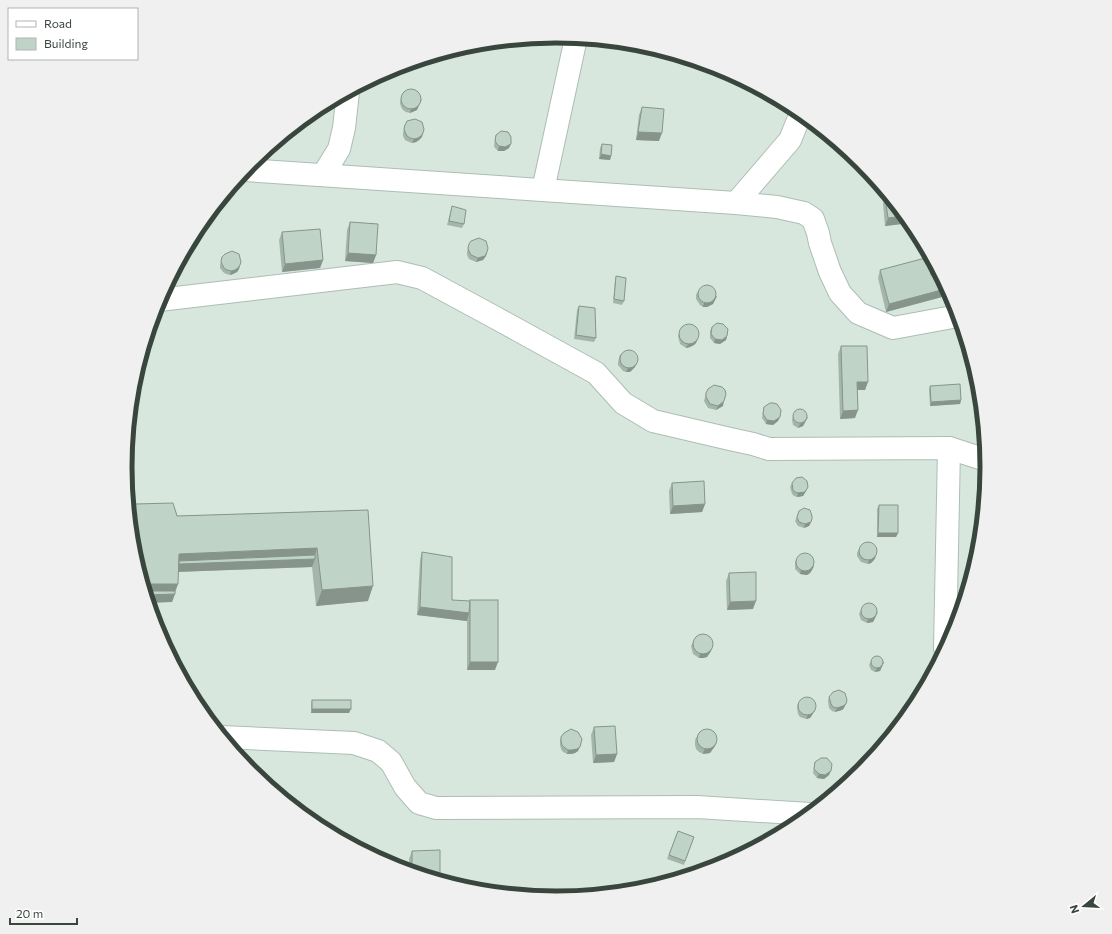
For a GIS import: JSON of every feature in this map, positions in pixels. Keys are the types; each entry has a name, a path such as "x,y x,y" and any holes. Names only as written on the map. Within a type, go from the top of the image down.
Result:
{"street":[{"path":"543,190 575,44"},
{"path":"323,175 339,149 344,128 347,98"},
{"path":"736,203 790,140 799,119"},
{"path":"253,170 736,203 804,213 813,219 836,286 840,293 858,312 892,328 952,317"},
{"path":"167,299 396,272 422,278 596,373 623,403 653,421 769,449 949,448 980,458"},
{"path":"945,635 949,448"},
{"path":"230,737 354,743 378,751 391,762 405,787 419,803 436,808 697,808 800,813"}],"shaded area":[{"path":"556,43 584,44 639,51 666,57 718,75 744,87 792,114 836,148 856,167 875,187 909,231 936,279 948,305 966,357 976,412 979,439 979,495 972,550 966,577 948,629 936,655 909,703 875,747 856,767 836,786 792,820 744,847 718,859 666,877 639,883 584,890 556,891 528,890 473,883 446,877 394,859 368,847 320,820 276,786 256,767 237,747 203,703 176,655 164,629 146,577 140,550 133,495 132,467 133,439 140,384 146,357 164,305 176,279 203,231 237,187 256,167 276,148 320,114 368,87 394,75 446,57 473,51 528,44"}],"building":[{"path":"411,89 418,92 421,99 418,106 411,109 404,106 401,99 404,92"},
{"path":"642,107 664,109 662,133 638,132"},
{"path":"415,119 422,122 424,129 421,136 414,139 407,136 404,129 407,121"},
{"path":"501,131 508,132 511,137 511,144 505,147 499,146 495,141 496,135"},
{"path":"602,144 612,145 611,156 601,154"},
{"path":"886,201 898,217 888,218"},
{"path":"452,206 466,210 464,224 449,221"},
{"path":"350,222 378,224 376,255 348,253"},
{"path":"320,229 323,260 285,264 282,232"},
{"path":"479,238 486,241 488,248 485,256 478,258 471,255 468,248 471,241"},
{"path":"232,251 239,254 241,262 238,268 231,271 224,268 221,261 225,254"},
{"path":"925,258 930,268 931,275 934,275 941,290 889,304 880,270"},
{"path":"616,276 626,278 624,301 614,299"},
{"path":"703,285 711,285 716,290 714,301 711,303 703,303 698,298 698,290"},
{"path":"579,306 595,308 596,338 576,335"},
{"path":"717,323 723,324 728,329 727,336 722,340 715,339 711,334 712,327"},
{"path":"689,324 696,327 699,334 696,341 689,344 682,341 679,334 682,327"},
{"path":"841,346 867,346 868,382 857,382 858,410 843,411"},
{"path":"625,350 633,350 638,355 636,366 633,368 625,368 620,363 620,355"},
{"path":"960,384 961,400 931,402 930,386"},
{"path":"714,385 722,387 726,394 724,401 718,406 710,404 706,397 708,389"},
{"path":"770,403 777,404 781,410 780,417 774,421 767,420 763,414 764,407"},
{"path":"800,409 805,411 807,416 805,421 800,423 795,421 793,416 795,411"},
{"path":"802,477 807,481 808,487 805,492 795,492 793,490 792,483 796,478"},
{"path":"704,481 705,504 673,506 672,483"},
{"path":"133,496 135,504 173,503 177,516 368,510 373,586 322,590 317,548 179,554 178,584 148,584 140,550"},
{"path":"879,505 898,505 898,533 878,533"},
{"path":"804,508 810,510 812,516 811,522 805,524 799,522 797,517 799,511"},
{"path":"868,542 874,545 877,551 874,557 868,560 862,557 859,551 862,545"},
{"path":"422,552 452,557 452,600 470,601 469,613 420,607"},
{"path":"805,553 811,556 814,562 811,568 805,571 799,568 796,562 799,556"},
{"path":"315,555 315,559 179,564 179,561"},
{"path":"756,572 756,601 730,602 729,573"},
{"path":"151,591 175,591 175,594 152,595"},
{"path":"470,600 498,600 498,662 470,662"},
{"path":"869,603 875,605 877,611 875,617 869,619 863,617 861,611 863,605"},
{"path":"703,634 710,637 713,644 710,651 703,654 696,651 693,644 696,637"},
{"path":"875,656 879,656 883,662 879,668 875,668 871,664 871,660"},
{"path":"839,690 845,693 847,700 846,704 837,708 833,707 829,697 833,692"},
{"path":"807,697 813,700 816,706 813,712 807,715 801,712 798,706 801,700"},
{"path":"312,700 351,700 351,709 312,709"},
{"path":"615,726 617,754 596,755 594,727"},
{"path":"571,729 578,732 582,739 580,747 577,749 568,750 562,745 561,737 564,733"},
{"path":"707,729 714,732 717,739 714,746 707,749 700,746 697,739 700,732"},
{"path":"821,758 827,758 832,764 831,771 825,775 819,774 814,769 815,762"},
{"path":"678,831 694,837 685,861 669,855"},
{"path":"440,850 440,875 412,865 412,851"}]}
